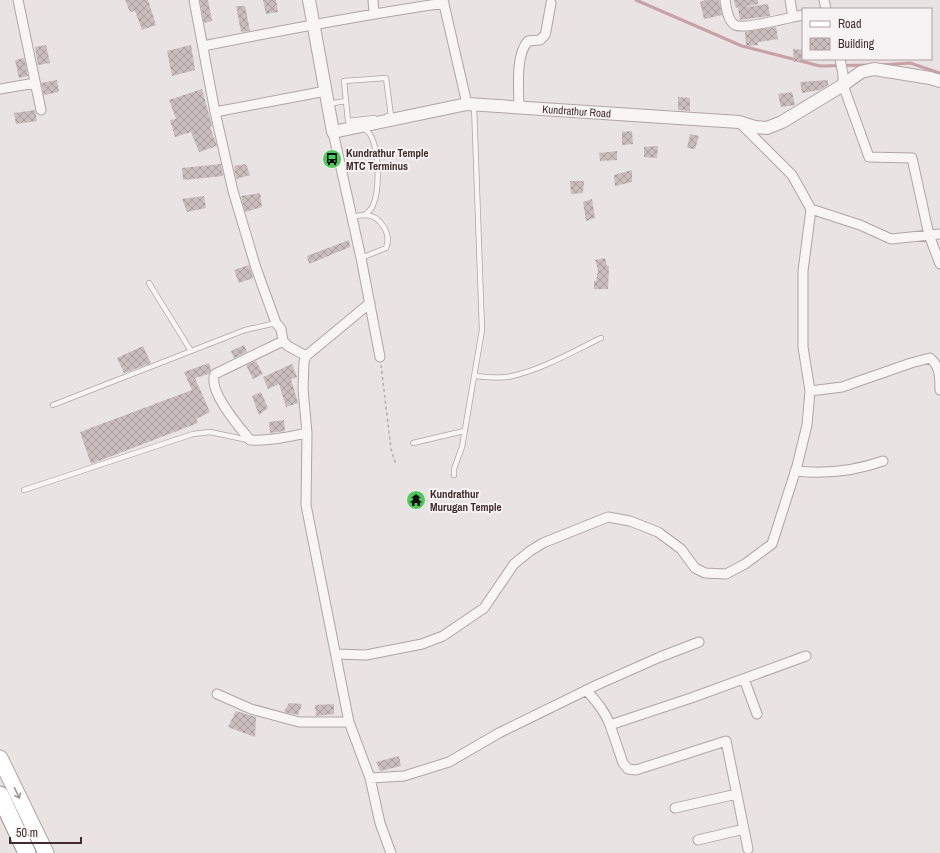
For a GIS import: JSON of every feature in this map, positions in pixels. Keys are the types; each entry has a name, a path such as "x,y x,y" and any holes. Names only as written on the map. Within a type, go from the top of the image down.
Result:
{"highway":[{"path":"0,795 27,853"}],"main road":[{"path":"0,758 46,853"}],"street":[{"path":"18,0 40,110"},
{"path":"194,0 215,112 237,204 256,268 276,323 281,329 283,341 288,346 306,356"},
{"path":"309,0 333,132 361,258 380,357"},
{"path":"372,0 374,13"},
{"path":"725,0 727,10 733,24 737,26 754,25 802,15"},
{"path":"790,0 793,17"},
{"path":"203,46 314,23 444,2 470,104"},
{"path":"519,108 519,78 523,48 528,41 540,40 545,36 551,3"},
{"path":"840,60 843,79 870,157 912,158 929,235 940,264"},
{"name":"Kundrathur Road","path":"333,132 470,104 739,122 755,127 767,128 795,115 843,79 858,72 874,69 930,78 940,82"},
{"path":"0,89 35,83"},
{"path":"215,112 326,91"},
{"path":"336,654 366,655 422,644 443,636 484,608 514,564 530,551 543,543 608,517 630,521 658,532 681,549 695,568 706,573 726,574 745,564 772,544 795,471 807,425 810,390 803,347 803,271 811,210 792,175 739,122"},
{"path":"811,210 860,225 892,239 940,234"},
{"path":"370,303 306,356 304,362 303,389 307,432 306,505 349,722 370,778 380,823 391,853"},
{"path":"283,341 215,374 213,378 214,383 227,411 250,440 262,441 280,439 307,432"},
{"path":"810,390 842,387 930,358 936,362 940,370 940,390"},
{"path":"795,471 816,473 846,470 873,465 883,461"},
{"path":"370,778 404,776 449,762 499,733 586,690 648,662 699,642"},
{"path":"610,725 806,656"},
{"path":"744,679 757,714"},
{"path":"586,690 599,704 607,716 623,763 628,769 636,770 726,741 748,849"},
{"path":"217,694 251,709 299,722 349,722"},
{"path":"674,808 737,794"},
{"path":"698,840 744,829"}],"lane":[{"path":"386,78 391,116 348,121 346,101 344,81 386,78"},
{"path":"328,104 346,101"},
{"path":"454,475 454,469 462,447 482,330 470,104"},
{"path":"358,127 366,130 374,144 378,179 377,192 373,205 365,215"},
{"path":"352,217 365,215 378,221 384,227 388,238 388,245 386,248 361,258"},
{"path":"149,283 191,351"},
{"path":"53,405 245,330 276,323"},
{"path":"475,376 494,378 512,376 534,370 601,338"},
{"path":"413,443 464,431"},
{"path":"24,490 193,434 210,432 250,440"}],"path":[{"path":"380,357 391,449 396,465"}],"building":[{"path":"125,0 148,0 156,25 142,30 135,11 130,12"},
{"path":"200,0 208,0 212,21 204,23"},
{"path":"263,0 276,0 278,12 266,14"},
{"path":"706,0 719,0 722,15 704,19 700,2"},
{"path":"734,0 758,0 758,4 747,7 768,4 770,16 740,20 738,7 736,8"},
{"path":"236,6 245,6 250,31 241,32"},
{"path":"776,27 778,39 758,42 758,45 746,46 745,32"},
{"path":"46,45 50,63 38,65 35,47"},
{"path":"191,45 195,70 172,76 167,51"},
{"path":"793,49 802,50 803,60 794,62"},
{"path":"24,58 28,76 19,78 15,60"},
{"path":"57,80 59,92 44,95 41,83"},
{"path":"828,80 828,85 820,90 802,93 800,82"},
{"path":"202,89 212,126 210,127 217,146 199,152 191,132 175,137 170,120 176,119 169,100"},
{"path":"792,92 795,105 781,107 778,94"},
{"path":"678,97 690,98 690,111 678,110"},
{"path":"35,110 37,121 16,124 14,113"},
{"path":"632,131 633,144 622,145 622,132"},
{"path":"690,134 699,136 695,149 687,148"},
{"path":"658,146 657,158 644,157 644,147"},
{"path":"617,151 617,160 600,161 599,153"},
{"path":"221,164 223,176 183,180 182,168"},
{"path":"246,164 250,175 236,179 234,166"},
{"path":"632,170 632,182 615,186 614,175"},
{"path":"570,181 584,181 583,193 571,194"},
{"path":"260,193 262,207 245,212 241,196"},
{"path":"204,196 206,208 187,212 182,199"},
{"path":"592,199 595,218 586,221 583,202"},
{"path":"349,240 350,247 309,264 307,256"},
{"path":"605,258 607,266 609,266 608,289 594,289 594,281 596,281 598,270 595,260"},
{"path":"249,265 253,278 239,283 234,270"},
{"path":"244,345 247,352 234,358 231,351"},
{"path":"143,346 151,363 124,373 117,358"},
{"path":"256,361 263,374 253,379 246,365"},
{"path":"209,363 211,370 209,374 195,378 210,412 196,419 198,423 91,464 80,432 192,390 184,372"},
{"path":"292,364 297,377 291,379 298,403 286,407 279,384 268,389 263,377"},
{"path":"261,392 268,408 259,415 252,396"},
{"path":"284,420 285,431 270,433 269,422"},
{"path":"289,703 302,704 298,715 284,712"},
{"path":"334,704 334,714 316,716 315,705"},
{"path":"236,711 256,717 255,737 228,727"},
{"path":"399,756 401,766 380,771 376,762"}],"waterway":[{"path":"636,0 742,46 820,66 866,65"},
{"path":"880,65 910,63 940,73"}],"place":[{"name":"Kundrathur Temple MTC Terminus","path":"332,159"},
{"name":"Kundrathur Murugan Temple","path":"416,500"}]}
